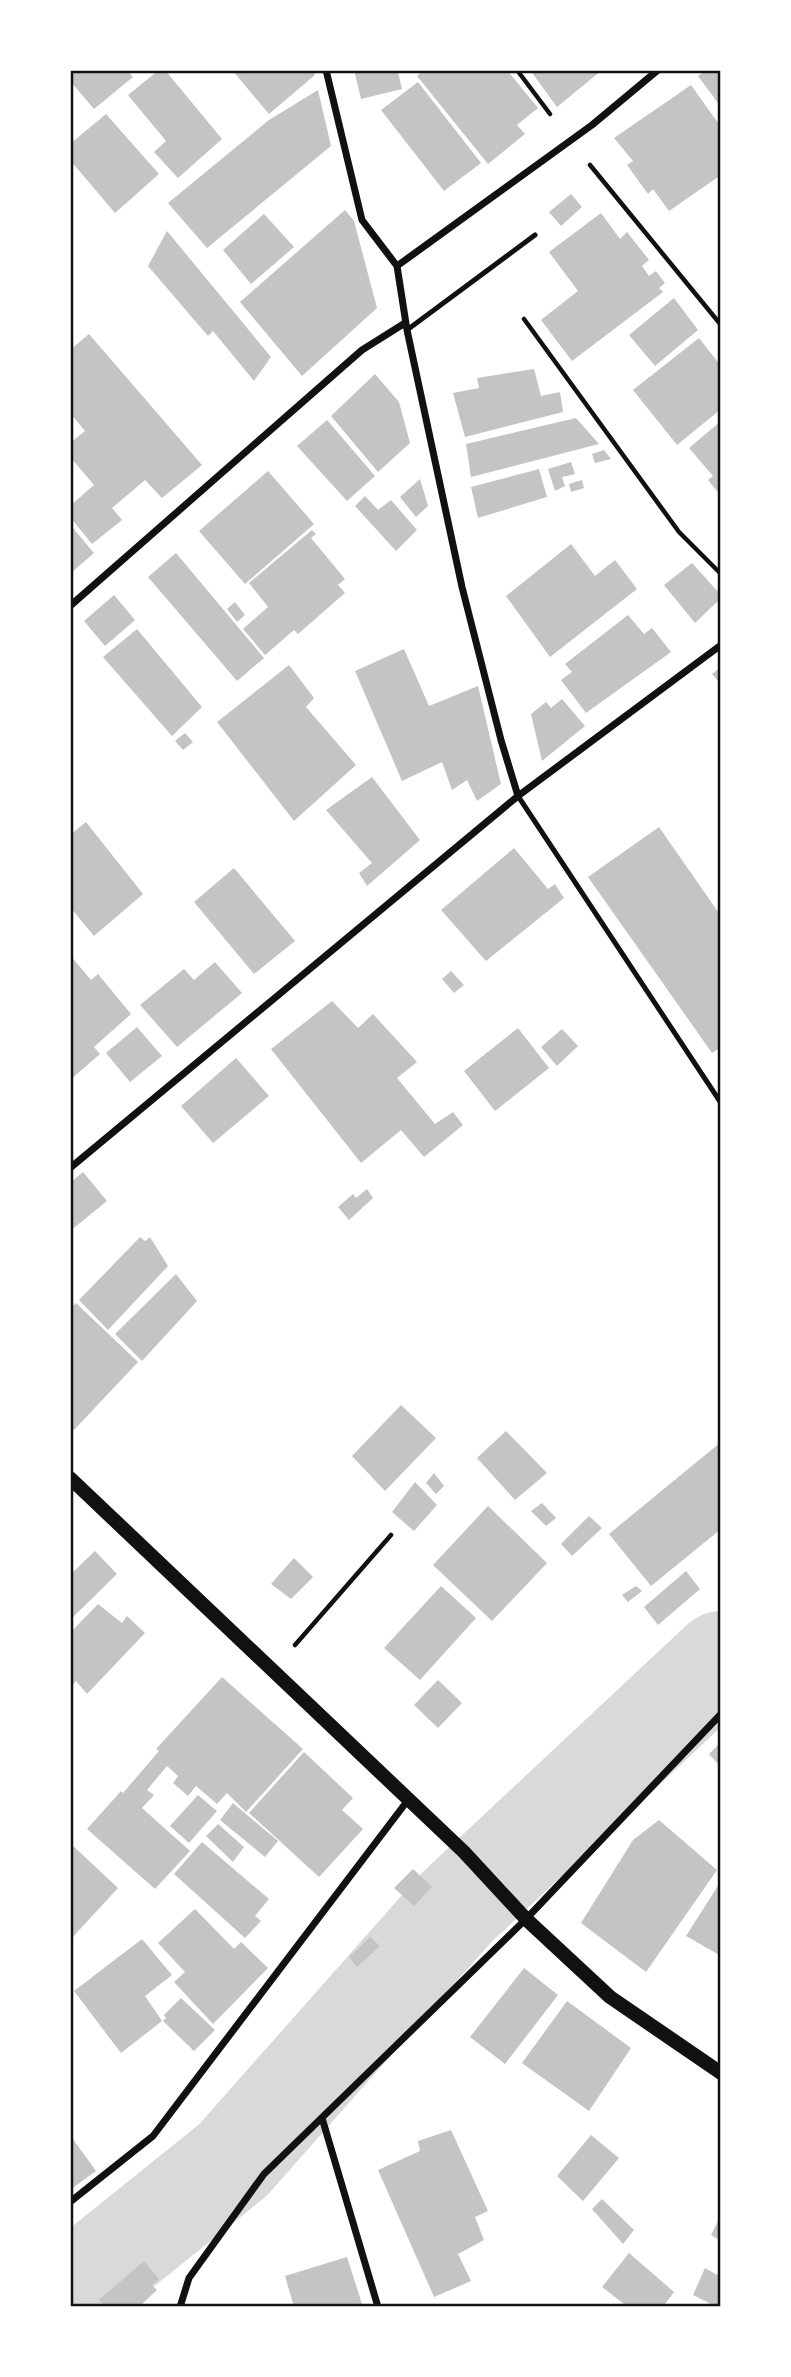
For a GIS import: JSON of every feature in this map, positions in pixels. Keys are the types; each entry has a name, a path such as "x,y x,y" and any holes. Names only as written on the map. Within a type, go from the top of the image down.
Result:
{"main road":[{"path":"70,1478 464,1853 526,1919 610,1997 721,2073"}],"street":[{"path":"326,70 362,220 397,266 406,326 462,587 500,740 518,796"},
{"path":"397,266 570,140 658,70"},
{"path":"70,606 362,350 406,326"},
{"path":"70,1168 518,796 721,645"},
{"path":"180,2307 189,2278 264,2174 526,1919 721,1714"},
{"path":"70,2202 153,2136 408,1800"},
{"path":"322,2118 378,2307"}],"lane":[{"path":"406,326 535,235"},
{"path":"518,796 721,1103"}],"path":[{"path":"517,70 570,140 721,325"},
{"path":"524,319 679,532 721,574"},
{"path":"272,1671 391,1535"}],"building":[{"path":"127,70 133,77 94,109 70,81 70,72"},
{"path":"159,70 165,70 222,139 178,178 154,152 166,141 128,95"},
{"path":"232,70 313,70 315,75 269,114"},
{"path":"354,70 404,70 398,72 402,89 361,99"},
{"path":"423,70 507,70 538,108 517,125 525,134 488,164 417,76"},
{"path":"530,70 602,70 557,107"},
{"path":"706,70 721,70 721,107 698,76"},
{"path":"418,82 481,163 444,191 381,110"},
{"path":"691,85 721,127 721,175 669,211 653,189 648,194 627,165 633,161 614,138"},
{"path":"318,90 331,146 207,248 168,203 269,120"},
{"path":"106,114 159,174 115,213 70,160 70,144"},
{"path":"571,194 582,207 561,226 549,212"},
{"path":"345,210 354,221 377,308 302,376 240,302"},
{"path":"601,213 620,239 627,232 649,260 642,266 649,276 656,271 665,283 659,288 663,292 572,361 541,320 578,291 549,252"},
{"path":"264,214 294,247 251,284 223,250"},
{"path":"167,231 271,357 254,381 213,331 208,336 148,266"},
{"path":"674,298 698,330 655,366 629,335"},
{"path":"89,334 202,465 162,498 145,480 112,508 122,520 92,544 70,517 70,506 94,485 70,457 70,443 85,431 70,413 70,350"},
{"path":"699,338 721,366 721,409 677,445 633,390"},
{"path":"534,369 541,396 560,392 563,412 465,437 453,393 479,388 477,378"},
{"path":"375,374 399,402 410,443 378,472 331,416"},
{"path":"576,418 599,444 471,477 466,444"},
{"path":"327,420 375,476 347,501 297,446"},
{"path":"721,421 721,496 708,480 713,476 689,448"},
{"path":"604,450 611,459 595,463 592,454"},
{"path":"571,462 575,474 562,477 565,486 555,491 548,469"},
{"path":"539,469 547,497 478,518 471,487"},
{"path":"268,471 314,524 245,584 199,531"},
{"path":"420,479 428,506 416,517 400,497"},
{"path":"582,480 584,488 571,492 569,484"},
{"path":"365,496 378,510 391,500 417,530 396,551 355,506"},
{"path":"73,528 94,553 71,573 70,530"},
{"path":"312,530 316,534 311,538 345,579 338,585 345,593 298,634 294,630 265,655 243,629 268,607 249,583"},
{"path":"571,544 595,576 615,560 637,589 550,657 506,596"},
{"path":"176,553 264,658 237,681 148,577"},
{"path":"692,563 721,595 695,623 664,585"},
{"path":"114,595 135,620 105,646 84,621"},
{"path":"235,602 245,615 237,622 227,609"},
{"path":"628,615 644,634 652,628 671,652 586,713 561,680 572,672 565,664"},
{"path":"137,629 202,707 172,736 103,657"},
{"path":"404,649 429,706 478,686 501,784 477,801 467,780 452,790 442,762 402,781 355,671"},
{"path":"289,665 314,698 306,707 356,765 294,821 217,722"},
{"path":"721,667 721,684 712,674"},
{"path":"562,699 585,726 542,761 531,714 546,702 551,708"},
{"path":"185,733 193,742 183,750 175,741"},
{"path":"372,777 420,840 367,886 359,873 372,863 326,810"},
{"path":"86,822 143,894 94,936 70,907 70,835"},
{"path":"659,827 721,916 721,1047 712,1053 588,877"},
{"path":"514,848 548,889 555,884 564,898 486,961 441,910"},
{"path":"234,868 295,941 254,974 194,902"},
{"path":"70,955 91,980 98,974 131,1014 94,1047 100,1054 70,1080"},
{"path":"215,962 242,993 177,1047 140,1005 184,969 194,980"},
{"path":"451,971 464,985 454,993 442,979"},
{"path":"332,1001 358,1028 373,1014 417,1062 397,1078 435,1124 453,1112 463,1125 424,1157 401,1130 361,1163 271,1049"},
{"path":"137,1027 162,1056 130,1082 106,1053"},
{"path":"518,1028 549,1068 495,1111 464,1071"},
{"path":"562,1029 578,1046 557,1066 541,1047"},
{"path":"236,1058 269,1096 213,1143 181,1106"},
{"path":"83,1172 107,1201 70,1231 70,1183"},
{"path":"367,1189 373,1198 349,1220 338,1207 353,1194 356,1198"},
{"path":"140,1237 145,1241 150,1237 168,1266 108,1330 79,1300"},
{"path":"176,1274 197,1301 142,1361 115,1334"},
{"path":"76,1303 138,1362 74,1430 70,1426 70,1309"},
{"path":"401,1405 436,1438 385,1491 352,1456"},
{"path":"506,1431 547,1473 515,1500 477,1458"},
{"path":"721,1442 721,1529 651,1586 609,1534"},
{"path":"434,1473 444,1486 436,1494 426,1483"},
{"path":"415,1482 437,1505 414,1531 392,1512"},
{"path":"542,1503 556,1518 546,1526 531,1511"},
{"path":"488,1506 547,1563 492,1621 433,1565"},
{"path":"589,1516 602,1528 572,1556 561,1544"},
{"path":"95,1551 117,1574 70,1620 70,1575"},
{"path":"294,1558 313,1577 291,1599 271,1584"},
{"path":"686,1571 700,1589 658,1625 644,1607"},
{"path":"441,1586 476,1618 420,1680 384,1648"},
{"path":"636,1586 642,1591 628,1602 622,1595"},
{"path":"98,1604 122,1623 127,1616 145,1633 87,1694 76,1681 70,1688 70,1633"},
{"path":"222,1677 303,1749 246,1812 227,1793 217,1804 196,1786 188,1796 173,1783 178,1776 167,1766 147,1790 154,1795 142,1808 190,1851 155,1889 87,1829 121,1791 123,1793 159,1751 156,1749"},
{"path":"438,1680 462,1703 438,1728 414,1705"},
{"path":"721,1742 721,1767 709,1754"},
{"path":"304,1752 353,1798 342,1810 363,1829 319,1877 249,1813"},
{"path":"198,1795 217,1811 189,1843 170,1826"},
{"path":"233,1803 278,1841 265,1857 220,1820"},
{"path":"659,1820 717,1870 646,1972 581,1923 633,1840"},
{"path":"218,1824 244,1847 233,1862 206,1836"},
{"path":"202,1842 269,1899 255,1916 261,1921 245,1938 174,1874"},
{"path":"70,1843 118,1888 70,1940"},
{"path":"413,1869 432,1887 414,1906 394,1888"},
{"path":"721,1881 721,1956 686,1936"},
{"path":"195,1909 234,1949 241,1942 268,1968 213,2024 174,1982 185,1972 158,1943"},
{"path":"370,1937 380,1946 357,1967 349,1957"},
{"path":"142,1939 172,1975 145,1996 162,2021 121,2053 74,1991"},
{"path":"524,1968 558,1995 505,2064 470,2037"},
{"path":"181,1998 215,2030 194,2051 163,2021 166,2018 164,2015"},
{"path":"567,2001 631,2048 589,2111 522,2063"},
{"path":"451,2130 488,2211 475,2217 484,2240 458,2254 471,2281 434,2297 378,2170 420,2151 418,2141"},
{"path":"70,2135 96,2171 70,2190"},
{"path":"591,2135 619,2158 583,2201 557,2176"},
{"path":"602,2199 634,2230 623,2244 592,2209"},
{"path":"721,2215 721,2241 711,2235"},
{"path":"629,2253 674,2292 663,2307 628,2307 602,2287"},
{"path":"347,2257 363,2307 294,2307 285,2276"},
{"path":"144,2261 159,2279 152,2285 157,2290 141,2305 143,2307 105,2307 99,2300"},
{"path":"705,2268 717,2275 721,2269 721,2307 693,2295"}],"waterway":[{"path":"70,2291 233,2160 456,1908 721,1660"}]}
